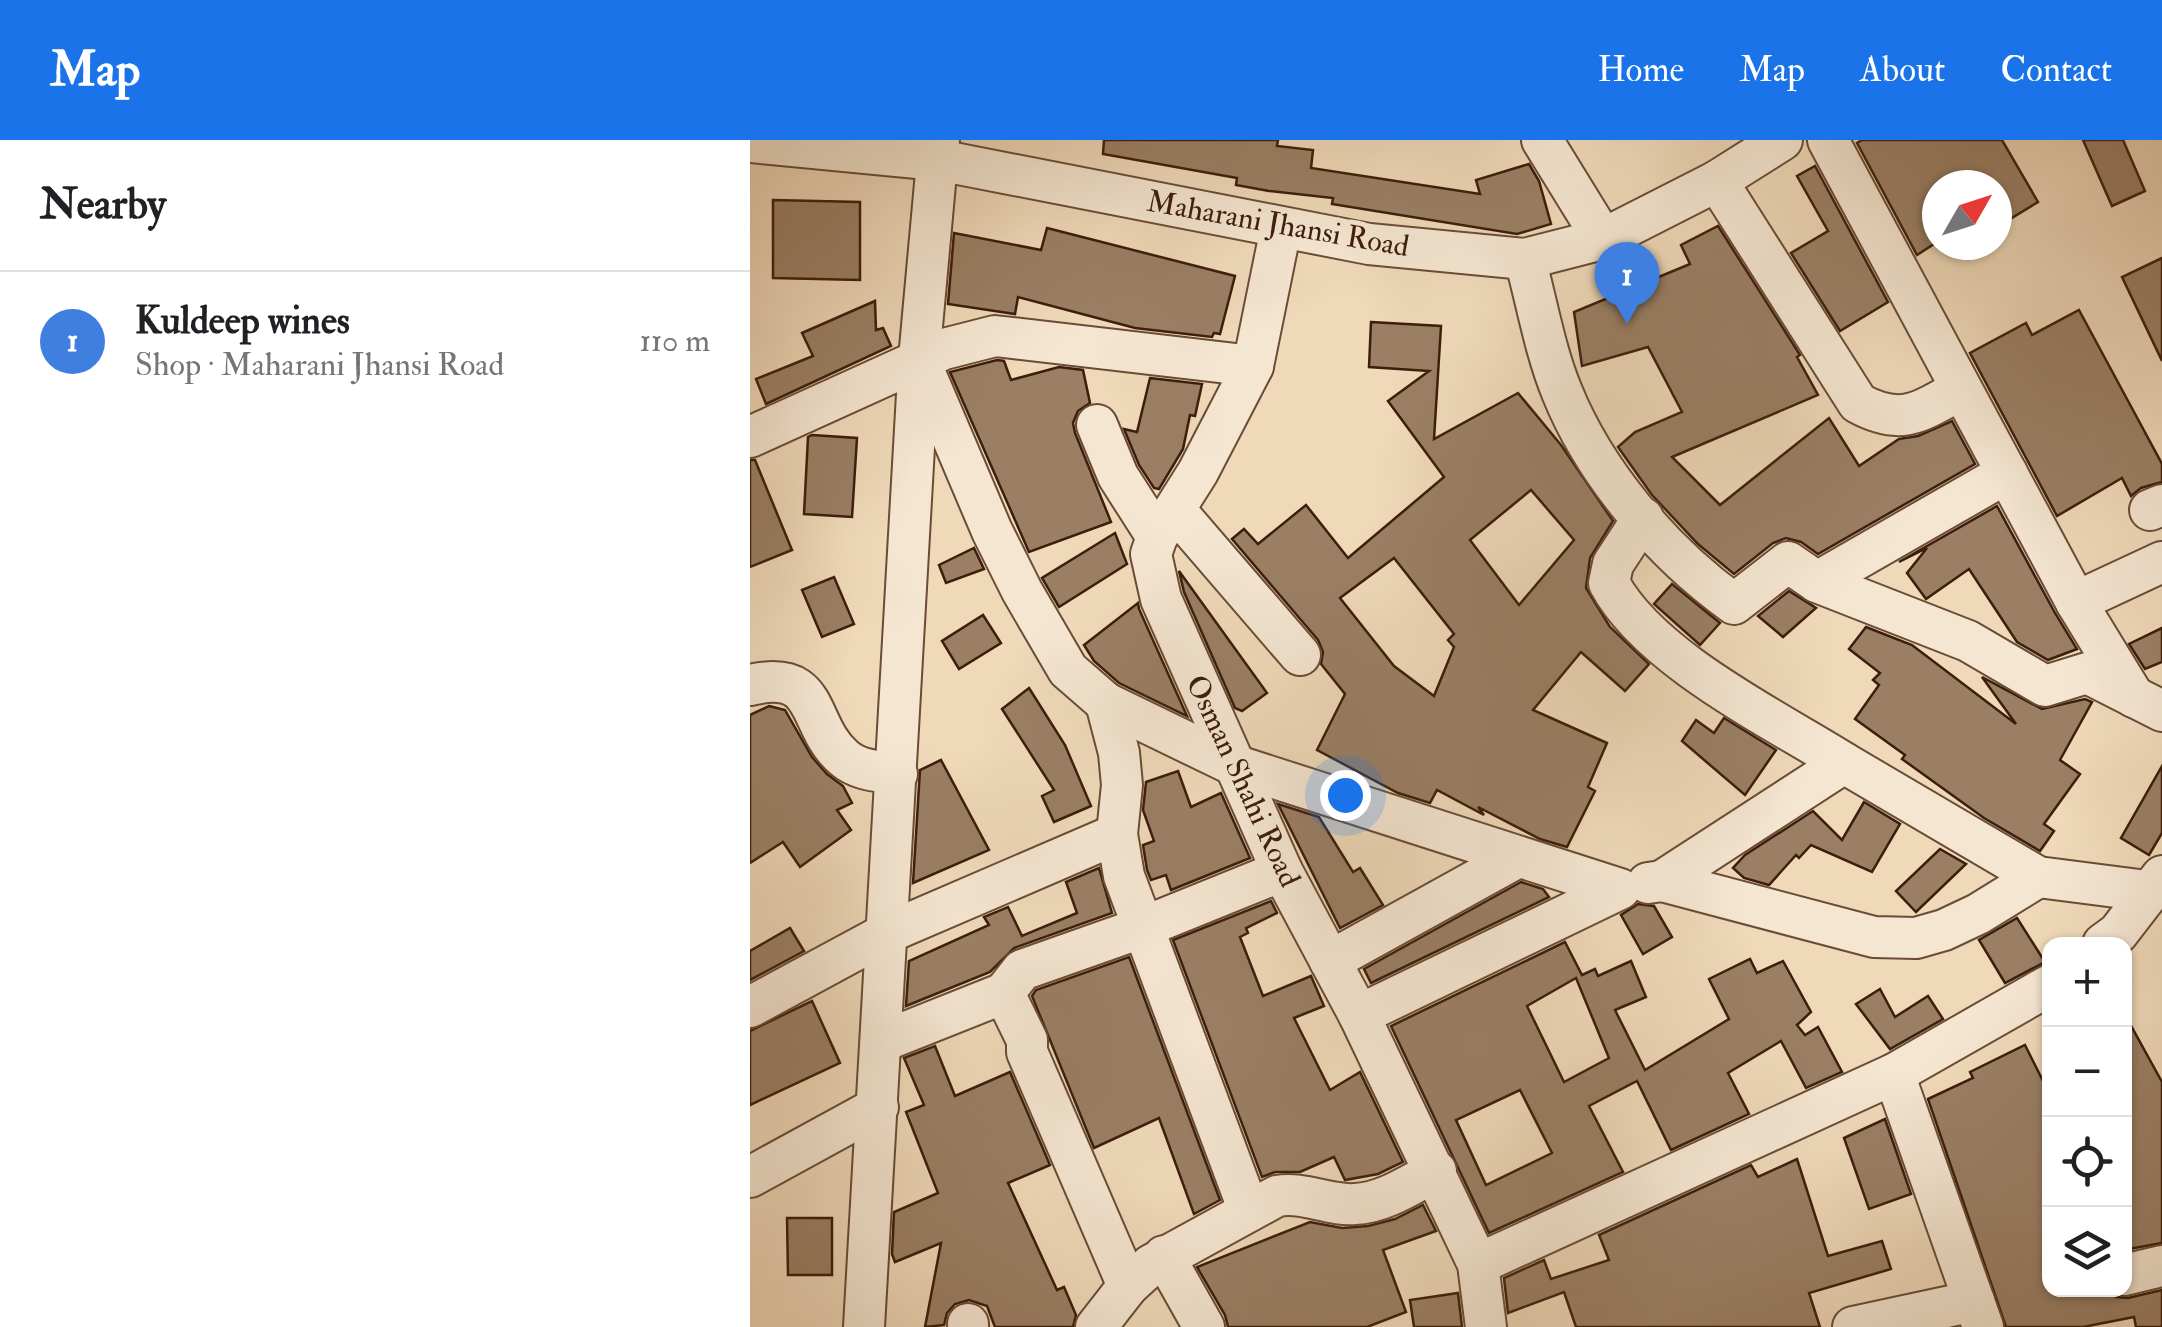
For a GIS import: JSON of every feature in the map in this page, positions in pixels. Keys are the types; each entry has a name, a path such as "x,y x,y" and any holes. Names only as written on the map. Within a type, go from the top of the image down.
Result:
{"street":[{"path":"1542,140 1603,239"},
{"name":"Maharani Jhansi Road","path":"750,142 938,150 1280,228 1369,244 1524,259 1603,239 1718,181 1782,140"},
{"path":"1828,140 2076,602 2148,705"},
{"path":"864,1327 919,360 938,150"},
{"path":"1718,181 1858,403 1879,415 1898,417 1929,407 1961,389"},
{"path":"1166,524 1253,366 1280,228"},
{"path":"1524,259 1562,392 1606,477 1706,583 1734,604 1788,562 1817,582 1968,642 2046,686 2087,673 2148,705"},
{"path":"750,437 944,349 995,336 1253,366"},
{"path":"919,360 1022,591 1068,670 1106,702 1234,765 1620,889"},
{"path":"1097,425 1118,476 1300,655"},
{"path":"1817,582 2007,473"},
{"path":"1643,518 1613,564 1609,583 1619,601 1678,659 1844,764 2038,877 2155,883"},
{"name":"Osman Shahi Road","path":"1166,524 1152,554 1162,600 1282,871 1359,1015 1478,1264 1486,1327"},
{"path":"2076,602 2162,562"},
{"path":"750,685 769,681 792,684 814,706 841,756 864,770 897,774"},
{"path":"1106,702 1122,785 1118,834 1124,876 1249,1210"},
{"path":"1359,1015 1620,889 1662,880 1844,764"},
{"path":"750,1007 887,933 1118,834"},
{"path":"1330,961 1518,858"},
{"path":"881,1042 1004,993 1022,970 1142,928 1282,871"},
{"path":"1662,880 1874,937 1916,938 1978,914 2038,877"},
{"path":"2113,937 2155,883"},
{"path":"1478,1264 1894,1074 2042,991"},
{"path":"1004,993 1128,1286"},
{"path":"1853,1327 1978,1314 1894,1074"},
{"path":"750,1177 878,1108"},
{"path":"1096,1327 1128,1286 1164,1256 1277,1196 1296,1192 1353,1205 1377,1202 1436,1171"},
{"path":"1164,1256 1204,1327"},
{"path":"2132,1273 2162,1266"}],"building":[{"path":"1104,140 1278,140 1277,146 1313,150 1311,168 1480,194 1476,180 1529,164 1539,181 1551,224 1517,234 1332,204 1333,198 1236,185 1237,178 1103,154"},
{"path":"2002,140 2038,202 2012,218 2012,170 1922,170 1922,252 1917,255 1857,143"},
{"path":"2083,140 2123,140 2145,191 2112,206"},
{"path":"1815,166 1888,302 1840,331 1791,253 1828,231 1797,176"},
{"path":"773,200 860,202 860,280 773,278"},
{"path":"1718,226 1800,355 1797,357 1818,395 1672,457 1720,505 1829,418 1859,466 1899,439 1918,436 1952,421 1975,464 1818,554 1801,542 1786,538 1773,543 1734,574 1698,544 1652,495 1618,447 1635,432 1682,412 1648,347 1582,366 1574,312 1690,264 1681,245"},
{"path":"1047,228 1235,276 1220,334 1214,333 1212,337 1135,328 1018,297 1015,314 948,304 954,233 1041,250"},
{"path":"2162,258 2162,361 2122,277"},
{"path":"875,301 876,330 883,328 891,346 766,404 756,379 813,356 802,333"},
{"path":"2079,310 2162,464 2162,482 2141,488 2131,496 2122,478 2057,516 1970,353 2026,323 2032,335"},
{"path":"1371,322 1441,326 1434,439 1518,393 1561,445 1613,521 1590,558 1586,588 1610,627 1649,664 1625,691 1581,652 1533,710 1607,743 1588,787 1595,791 1567,847 1540,839 1478,807 1484,815 1437,790 1430,803 1398,793 1317,750 1345,694 1321,664 1323,652 1318,640 1232,539 1244,529 1258,544 1306,505 1348,558 1444,477 1388,401 1429,371 1369,367","holes":["1531,490 1574,540 1519,605 1470,540","1394,558 1454,634 1448,640 1454,647 1434,696 1394,666 1340,598"]},
{"path":"1004,361 1011,380 1059,367 1083,370 1090,403 1078,411 1073,423 1111,522 1029,552 950,372"},
{"path":"1150,378 1202,384 1183,449 1159,489 1154,488 1139,465 1124,429 1137,432"},
{"path":"808,437 857,438 852,517 804,514"},
{"path":"750,460 755,460 792,550 750,567"},
{"path":"1997,506 2077,649 2048,660 2017,642 1969,569 1926,599 1907,573 1927,548 1899,562"},
{"path":"1115,533 1127,564 1059,607 1042,578"},
{"path":"974,548 984,569 946,583 939,565"},
{"path":"1179,571 1267,693 1242,711 1235,708 1184,592"},
{"path":"834,577 854,624 822,637 802,590"},
{"path":"1672,584 1720,623 1700,645 1654,604"},
{"path":"1789,591 1816,608 1783,637 1758,616"},
{"path":"1138,603 1187,716 1119,683 1094,661 1084,645"},
{"path":"983,615 1001,643 959,669 942,641"},
{"path":"1866,627 1912,645 2016,724 1982,677 2042,709 2085,699 2092,702 2060,760 2080,774 2044,824 2054,831 2040,851 1984,818 1902,759 1905,755 1855,719 1879,685 1873,680 1880,673 1849,649"},
{"path":"2162,628 2162,662 2145,669 2129,644"},
{"path":"1029,688 1065,745 1091,806 1054,822 1042,796 1054,790 1002,709"},
{"path":"769,706 785,710 812,757 843,786 852,803 837,810 851,830 800,867 783,842 750,863 750,715"},
{"path":"1724,718 1776,750 1745,795 1682,741 1696,720 1714,733"},
{"path":"941,760 989,850 913,883 920,770"},
{"path":"2162,766 2162,833 2149,855 2121,838"},
{"path":"1178,771 1191,807 1221,793 1250,858 1171,890 1166,875 1151,880 1147,870 1143,845 1154,841 1143,810 1146,782"},
{"path":"1864,802 1900,824 1872,872 1811,845 1799,858 1796,855 1769,885 1744,878 1733,868 1745,855 1813,811 1842,840"},
{"path":"1278,804 1319,817 1353,872 1360,868 1383,905 1340,928"},
{"path":"1940,849 1966,864 1916,912 1896,891"},
{"path":"1099,868 1112,913 1014,948 990,972 906,1006 909,961 989,925 984,917 1008,907 1022,936 1077,913 1066,882"},
{"path":"1521,882 1543,889 1549,897 1371,983 1364,969"},
{"path":"1271,901 1277,913 1246,928 1248,933 1240,937 1263,996 1311,976 1324,1006 1294,1018 1330,1090 1360,1072 1403,1162 1378,1174 1345,1180 1334,1157 1300,1172 1275,1172 1262,1177 1173,940"},
{"path":"1638,904 1654,906 1672,937 1643,954 1621,915"},
{"path":"2017,918 2042,957 2042,964 2005,983 1979,940"},
{"path":"790,928 804,951 750,980 750,951"},
{"path":"1565,942 1582,975 1595,969 1598,976 1631,961 1646,997 1615,1010 1645,1070 1729,1019 1709,979 1750,959 1757,973 1783,961 1811,1012 1797,1025 1805,1035 1818,1027 1842,1072 1806,1088 1781,1041 1728,1073 1749,1114 1671,1150 1637,1081 1589,1106 1623,1172 1489,1233 1391,1026","holes":["1576,978 1609,1058 1564,1082 1527,1006","1520,1090 1552,1153 1486,1185 1456,1120"]},
{"path":"1129,957 1220,1200 1194,1214 1159,1118 1094,1148 1032,996 1036,990"},
{"path":"1880,989 1895,1017 1928,996 1943,1019 1890,1049 1856,1004"},
{"path":"812,1001 840,1063 750,1105 750,1031"},
{"path":"2132,1028 2162,1082 2162,1243 2132,1249"},
{"path":"2025,1045 2042,1079 2042,1297 2128,1298 2162,1290 2162,1327 2136,1327 2134,1317 2083,1327 2006,1327 1928,1099 1973,1078 1970,1072"},
{"path":"935,1046 955,1096 1010,1072 1050,1165 1008,1183 1057,1290 1064,1287 1076,1315 1073,1327 995,1327 987,1306 969,1300 955,1304 944,1325 925,1327 941,1243 895,1262 892,1254 894,1212 938,1193 906,1112 924,1105 904,1058"},
{"path":"1885,1119 1911,1194 1869,1209 1844,1138"},
{"path":"1797,1159 1828,1256 1882,1241 1891,1269 1809,1293 1820,1327 1576,1327 1564,1292 1508,1313 1504,1278 1544,1260 1551,1279 1609,1260 1599,1235 1751,1165 1758,1177"},
{"path":"1423,1205 1436,1231 1383,1250 1406,1312 1367,1327 1228,1327 1197,1267 1310,1222 1342,1228 1368,1226 1395,1219"},
{"path":"787,1218 832,1218 832,1275 788,1275"},
{"path":"1458,1293 1462,1327 1414,1327 1410,1300"}],"place":[{"name":"Kuldeep wines","path":"1627,324"}]}
